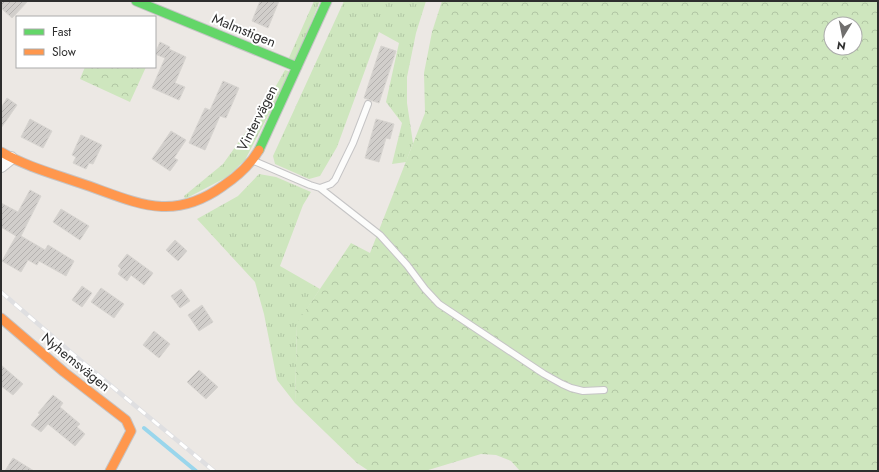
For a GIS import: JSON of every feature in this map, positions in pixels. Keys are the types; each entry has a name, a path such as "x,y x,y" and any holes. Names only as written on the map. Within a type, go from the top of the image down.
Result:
{"street":[{"name":"Malmstigen","path":"136,1 297,67"},
{"name":"Vintervägen","path":"6,155 133,202 151,206 182,206 206,198 218,190 253,160 262,145 327,1"},
{"path":"1,166 6,155"},
{"name":"Nyhemsvägen","path":"1,318 64,372 126,420 131,430 110,471"}],"lane":[{"path":"320,188 331,184 335,180 353,143 368,104"},
{"path":"253,160 320,188 380,235 439,304 544,374 567,386 583,391 604,390"}],"green space":[{"path":"314,1 320,1 295,62 288,60"},
{"path":"344,1 426,1 416,33 407,77 407,103 413,143 406,162 392,164 402,123 386,102 399,43 379,32 337,147 320,176 309,179 275,164 273,156"},
{"path":"442,1 878,1 878,471 520,471 511,461 496,455 481,454 425,471 369,471 357,463 295,403 297,323 351,243 370,253 425,113 424,73 432,32"},
{"path":"85,68 146,68 130,102 80,79"},
{"path":"285,70 291,72 245,160 227,177 185,199 184,196 223,164 264,107"},
{"path":"259,174 276,177 311,192 303,205 280,266 320,289 297,324 295,403 277,380 264,314 255,282 197,219 238,196"}],"building":[{"path":"1,1 28,1 12,18 1,8"},
{"path":"260,1 279,1 268,28 252,21"},
{"path":"160,42 170,47 169,49 186,57 175,83 185,87 179,100 152,88 165,58 156,54"},
{"path":"381,46 396,51 379,103 364,98"},
{"path":"223,81 239,88 226,118 220,116 205,150 189,143 205,108 210,110"},
{"path":"7,98 17,105 1,128 1,108"},
{"path":"30,119 52,131 43,148 21,137"},
{"path":"376,119 394,124 390,139 386,138 379,162 365,158"},
{"path":"171,131 186,140 174,158 178,160 170,171 152,159"},
{"path":"81,135 102,145 93,164 89,163 86,169 73,163 76,157 72,155"},
{"path":"30,190 41,196 21,236 45,250 48,245 74,261 66,276 39,261 37,265 28,260 21,272 2,261 16,236 1,227 1,203 18,212"},
{"path":"61,209 89,226 80,240 53,222"},
{"path":"175,240 187,251 178,261 166,250"},
{"path":"127,254 153,273 144,285 131,275 127,281 118,274 121,269 118,266"},
{"path":"82,286 92,293 82,307 72,300"},
{"path":"101,288 124,304 114,318 91,302"},
{"path":"181,289 190,301 180,308 171,296"},
{"path":"202,305 213,322 199,331 188,315"},
{"path":"154,331 170,344 159,358 143,345"},
{"path":"1,365 23,384 13,395 1,386"},
{"path":"199,370 218,387 206,399 187,382"},
{"path":"53,395 63,403 60,407 80,424 77,427 85,434 75,446 48,424 41,432 31,425 40,414 38,413"},
{"path":"13,458 34,471 5,471"}],"waterway":[{"path":"144,428 196,471"}],"railway":[{"path":"1,292 74,355 214,471"}],"traffic: fast":[{"path":"136,1 297,67"},
{"path":"259,150 327,1"}],"traffic: slow":[{"path":"1,152 30,166 135,202 152,206 169,206 186,204 204,198 234,178 252,161 259,150"},
{"path":"1,318 64,372 126,420 131,431 110,471"}]}
